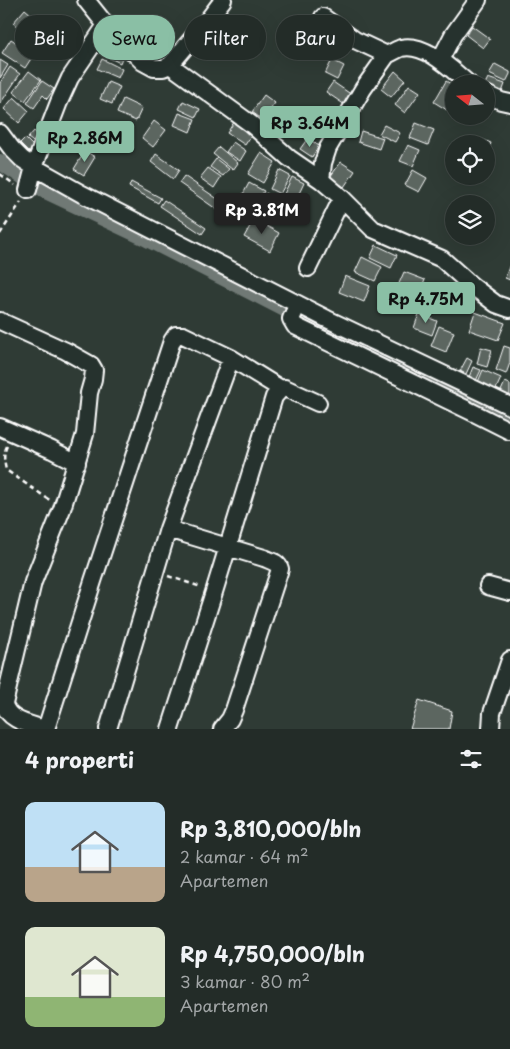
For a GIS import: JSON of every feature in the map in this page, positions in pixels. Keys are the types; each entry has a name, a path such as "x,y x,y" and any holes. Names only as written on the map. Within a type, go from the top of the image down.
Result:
{"street":[{"path":"86,0 98,15"},
{"path":"141,60 154,68 163,68 170,65 208,21 223,0"},
{"path":"440,60 452,35 478,0"},
{"path":"354,39 387,55"},
{"path":"30,182 59,102 70,78 93,44"},
{"path":"321,180 323,163 328,148 363,89 387,55 402,48 415,47 440,60 458,75"},
{"path":"170,65 251,124 289,158 321,180 373,229 442,259 496,304 510,309"},
{"path":"495,98 510,104"},
{"path":"0,133 12,149 22,158 30,182"},
{"path":"30,182 82,194 295,310 510,406"},
{"path":"308,268 342,198"},
{"path":"295,310 295,326 510,431"},
{"path":"0,321 66,351 91,365 94,370 89,393 85,434 62,509 33,582 4,704 5,710 16,719 45,729 172,342 176,335 182,335 231,358 281,389 285,388 318,403"},
{"path":"108,729 168,529 231,358"},
{"path":"170,729 274,397 281,389"},
{"path":"6,430 77,463"},
{"path":"168,529 272,561 280,569 234,710 222,729"},
{"path":"488,586 510,592"},
{"path":"492,729 492,713 510,660"}],"path":[{"path":"0,174 30,182 0,234"},
{"path":"6,430 4,451 6,470 62,509"},
{"path":"155,571 214,592"}],"building":[{"path":"25,9 32,15 20,15"},
{"path":"472,26 490,39 483,48 466,35"},
{"path":"11,39 15,42 15,60 30,60 25,68 2,53"},
{"path":"0,60 8,65 0,78"},
{"path":"102,60 104,60 122,69 118,78 97,69"},
{"path":"332,60 344,66 337,80 325,74"},
{"path":"495,64 510,72 506,82 495,77 495,75 489,74"},
{"path":"10,67 20,74 0,104 0,83"},
{"path":"29,71 41,80 25,101 13,92"},
{"path":"395,71 405,80 391,97 381,89"},
{"path":"495,80 505,84 501,95 495,93"},
{"path":"42,81 54,89 47,99 43,95 34,108 27,103"},
{"path":"108,82 120,87 112,104 100,99"},
{"path":"333,82 352,95 345,105 326,92"},
{"path":"445,83 445,109 434,102"},
{"path":"409,85 420,92 405,113 395,105"},
{"path":"264,95 275,103 263,120 252,112"},
{"path":"14,97 29,111 19,123 4,109"},
{"path":"123,99 142,108 136,121 117,113"},
{"path":"183,101 200,109 196,117 179,109"},
{"path":"275,110 285,117 273,132 264,125"},
{"path":"179,113 195,119 190,132 174,125"},
{"path":"313,117 323,124 315,138 304,130"},
{"path":"236,119 254,131 245,145 227,133"},
{"path":"154,121 166,130 153,147 142,138"},
{"path":"416,123 434,130 428,145 410,138"},
{"path":"384,125 400,133 395,142 379,134"},
{"path":"34,131 42,138 37,145 28,138"},
{"path":"361,131 383,138 379,149 358,142"},
{"path":"25,138 36,149 31,154 20,143"},
{"path":"308,138 319,146 312,157 300,149"},
{"path":"233,142 246,151 240,161 226,152"},
{"path":"408,145 420,150 413,166 400,161"},
{"path":"219,147 238,163 233,170 213,154"},
{"path":"85,151 95,157 84,175 74,169"},
{"path":"261,153 275,162 263,183 248,174"},
{"path":"156,154 179,170 173,179 151,162"},
{"path":"216,159 229,169 223,176 210,167"},
{"path":"341,162 355,171 344,187 330,177"},
{"path":"208,168 221,177 214,188 200,178"},
{"path":"279,170 290,176 280,194 270,189"},
{"path":"413,170 427,178 419,192 405,185"},
{"path":"184,176 225,204 219,211 179,183"},
{"path":"292,177 304,183 295,202 283,196"},
{"path":"131,182 161,198 158,203 129,187"},
{"path":"249,183 264,191 249,219 234,211"},
{"path":"266,193 291,208 282,224 257,208"},
{"path":"164,200 206,228 202,234 160,206"},
{"path":"254,219 279,233 270,251 244,237"},
{"path":"376,245 397,255 391,268 370,258"},
{"path":"362,257 382,267 375,281 355,272"},
{"path":"510,264 510,280 505,278"},
{"path":"404,272 425,280 418,297 397,288"},
{"path":"345,276 370,286 364,302 339,292"},
{"path":"475,312 505,323 498,340 469,330"},
{"path":"419,314 437,321 432,335 414,328"},
{"path":"439,326 454,332 446,352 431,346"},
{"path":"504,346 510,348 510,363 506,374 496,370"},
{"path":"481,347 492,350 487,367 477,364"},
{"path":"467,358 472,361 466,374 460,371"},
{"path":"473,367 481,370 474,385 467,382"},
{"path":"483,370 501,378 493,396 475,389"},
{"path":"505,382 510,384 510,405 497,400"},
{"path":"419,700 452,711 449,729 410,729"}],"waterway":[{"path":"0,161 3,165 43,191 147,240 298,317 510,419"}]}
